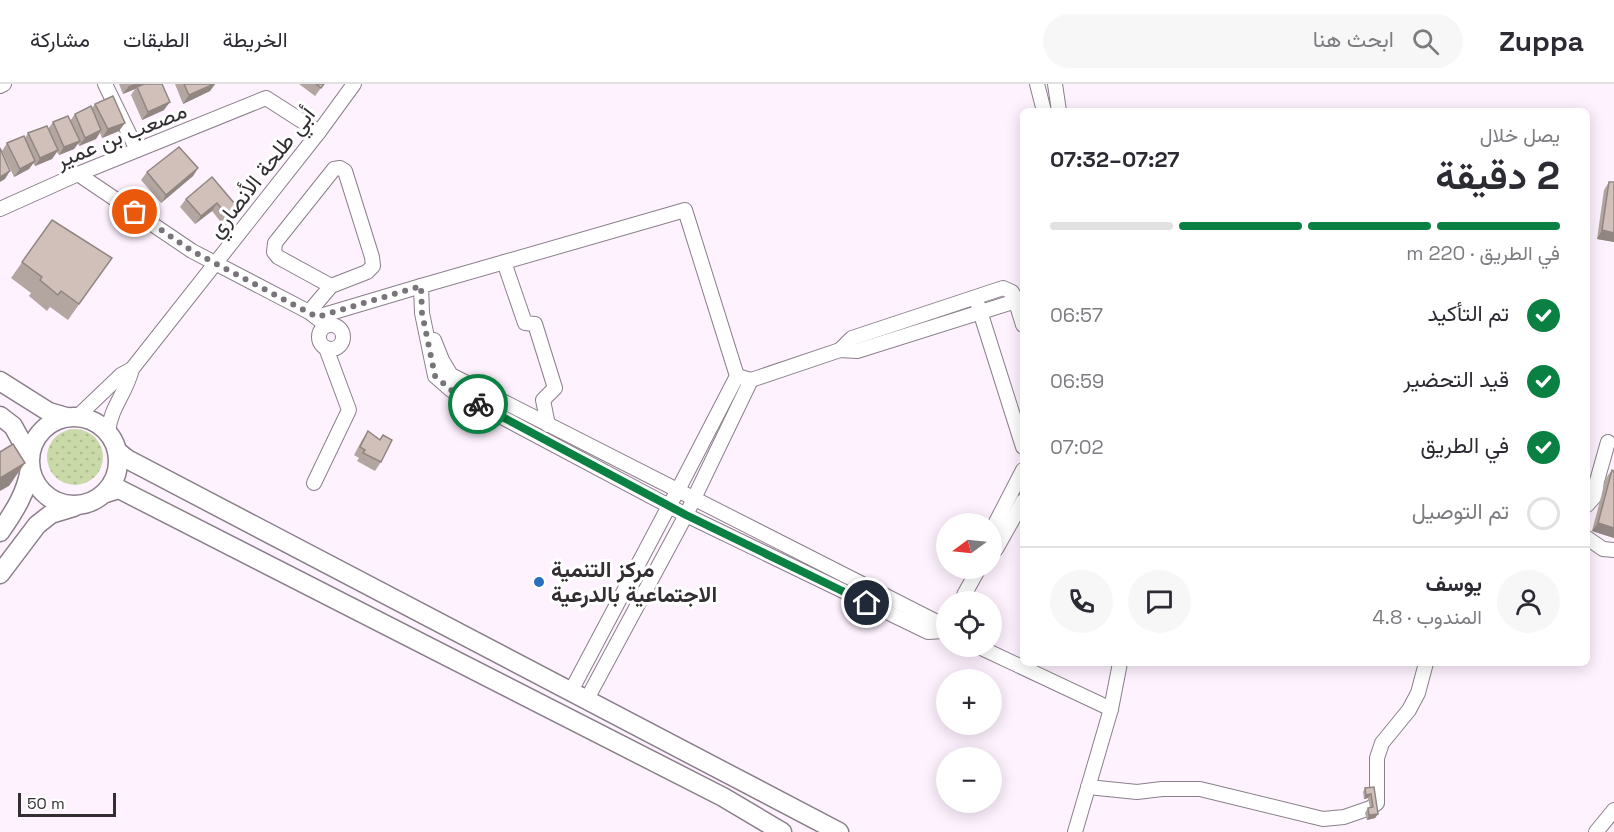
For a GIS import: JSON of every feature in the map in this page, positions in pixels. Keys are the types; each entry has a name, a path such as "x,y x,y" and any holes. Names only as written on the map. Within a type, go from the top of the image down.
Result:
{"main road":[{"path":"0,381 49,412 96,422 108,432 115,443 118,470 106,493"},
{"path":"0,416 13,426 30,461 34,482 42,493 68,506 82,506"},
{"path":"0,532 28,485 33,441 53,422 71,417"},
{"path":"117,451 127,459 839,832"},
{"path":"0,574 38,525 51,514 82,506 119,489 723,797 782,832"},
{"path":"723,797 733,776"}],"street":[{"path":"105,84 137,150"},
{"name":"أبي طلحة الأنصاري","path":"71,417 121,375 132,369 319,132 354,84"},
{"path":"1037,84 1043,108"},
{"path":"1055,84 1059,108"},
{"name":"مصعب بن عمير","path":"0,208 266,98 319,132"},
{"path":"314,483 350,410 326,348 320,343 317,318 331,286 367,272 373,266 345,171 340,168 334,169 275,243 274,252 278,257 331,286"},
{"path":"78,174 192,251 317,318 337,326 343,336 338,347 326,348"},
{"path":"317,318 685,210 737,376 571,691"},
{"path":"504,262 525,322 535,324 555,388 543,400 548,425"},
{"path":"421,286 422,313 435,376 451,390 686,515 928,632 936,632"},
{"path":"840,350 852,338 1003,288 1012,292 1020,313"},
{"path":"975,297 1020,437"},
{"path":"737,376 751,380 840,350 857,351 1017,301"},
{"path":"422,313 451,375 936,622"},
{"name":"أبي طلحة الأنصاري","path":"108,432 110,416 129,380 132,369"},
{"path":"587,699 686,515 751,380"},
{"path":"1590,502 1596,496 1597,482 1608,442"},
{"path":"1001,513 1020,476"},
{"path":"1002,538 1020,506"},
{"path":"1590,540 1603,549 1614,550"},
{"path":"1000,657 1111,709"},
{"path":"1074,830 1111,709 1119,666"},
{"path":"1088,787 1137,792 1162,789 1200,789 1323,819 1344,817 1377,803 1377,758 1382,743 1409,710 1418,693 1425,666"},
{"path":"1596,832 1614,810"},
{"path":"1342,832 1344,817"}],"green space":[{"path":"75,429 86,431 95,437 101,446 103,457 101,468 95,477 86,483 75,485 64,483 55,477 49,468 47,457 49,446 55,437 64,431"}],"building":[{"path":"144,84 162,84 170,102 148,112 137,87"},
{"path":"184,84 214,84 189,95"},
{"path":"113,96 125,123 108,129 95,104"},
{"path":"91,106 101,130 85,138 75,114"},
{"path":"68,116 80,141 64,147 53,122"},
{"path":"47,126 58,150 40,158 28,133"},
{"path":"24,136 35,161 20,169 7,143"},
{"path":"179,147 198,168 166,195 147,172"},
{"path":"0,148 10,171 0,177"},
{"path":"212,177 240,210 230,218 217,203 201,216 186,199"},
{"path":"1609,182 1614,182 1614,233 1602,230"},
{"path":"52,220 112,258 79,304 61,291 58,295 40,280 42,277 22,262"},
{"path":"368,431 380,440 383,435 392,440 381,462 363,453 365,450 360,447"},
{"path":"13,444 25,463 0,478 0,452"},
{"path":"1612,470 1614,471 1614,528 1598,523"},
{"path":"1374,787 1378,814 1369,815 1368,808 1373,807 1371,794 1366,795 1365,788"}],"way so far":[{"path":"135,212 192,251 317,317 421,286 422,313 435,376 451,390 478,404"}],"place":[{"name":"مركز التنمية الاجتماعية بالدرعية","path":"539,582"}],"route":[{"path":"478,404 686,515 867,603"}]}
